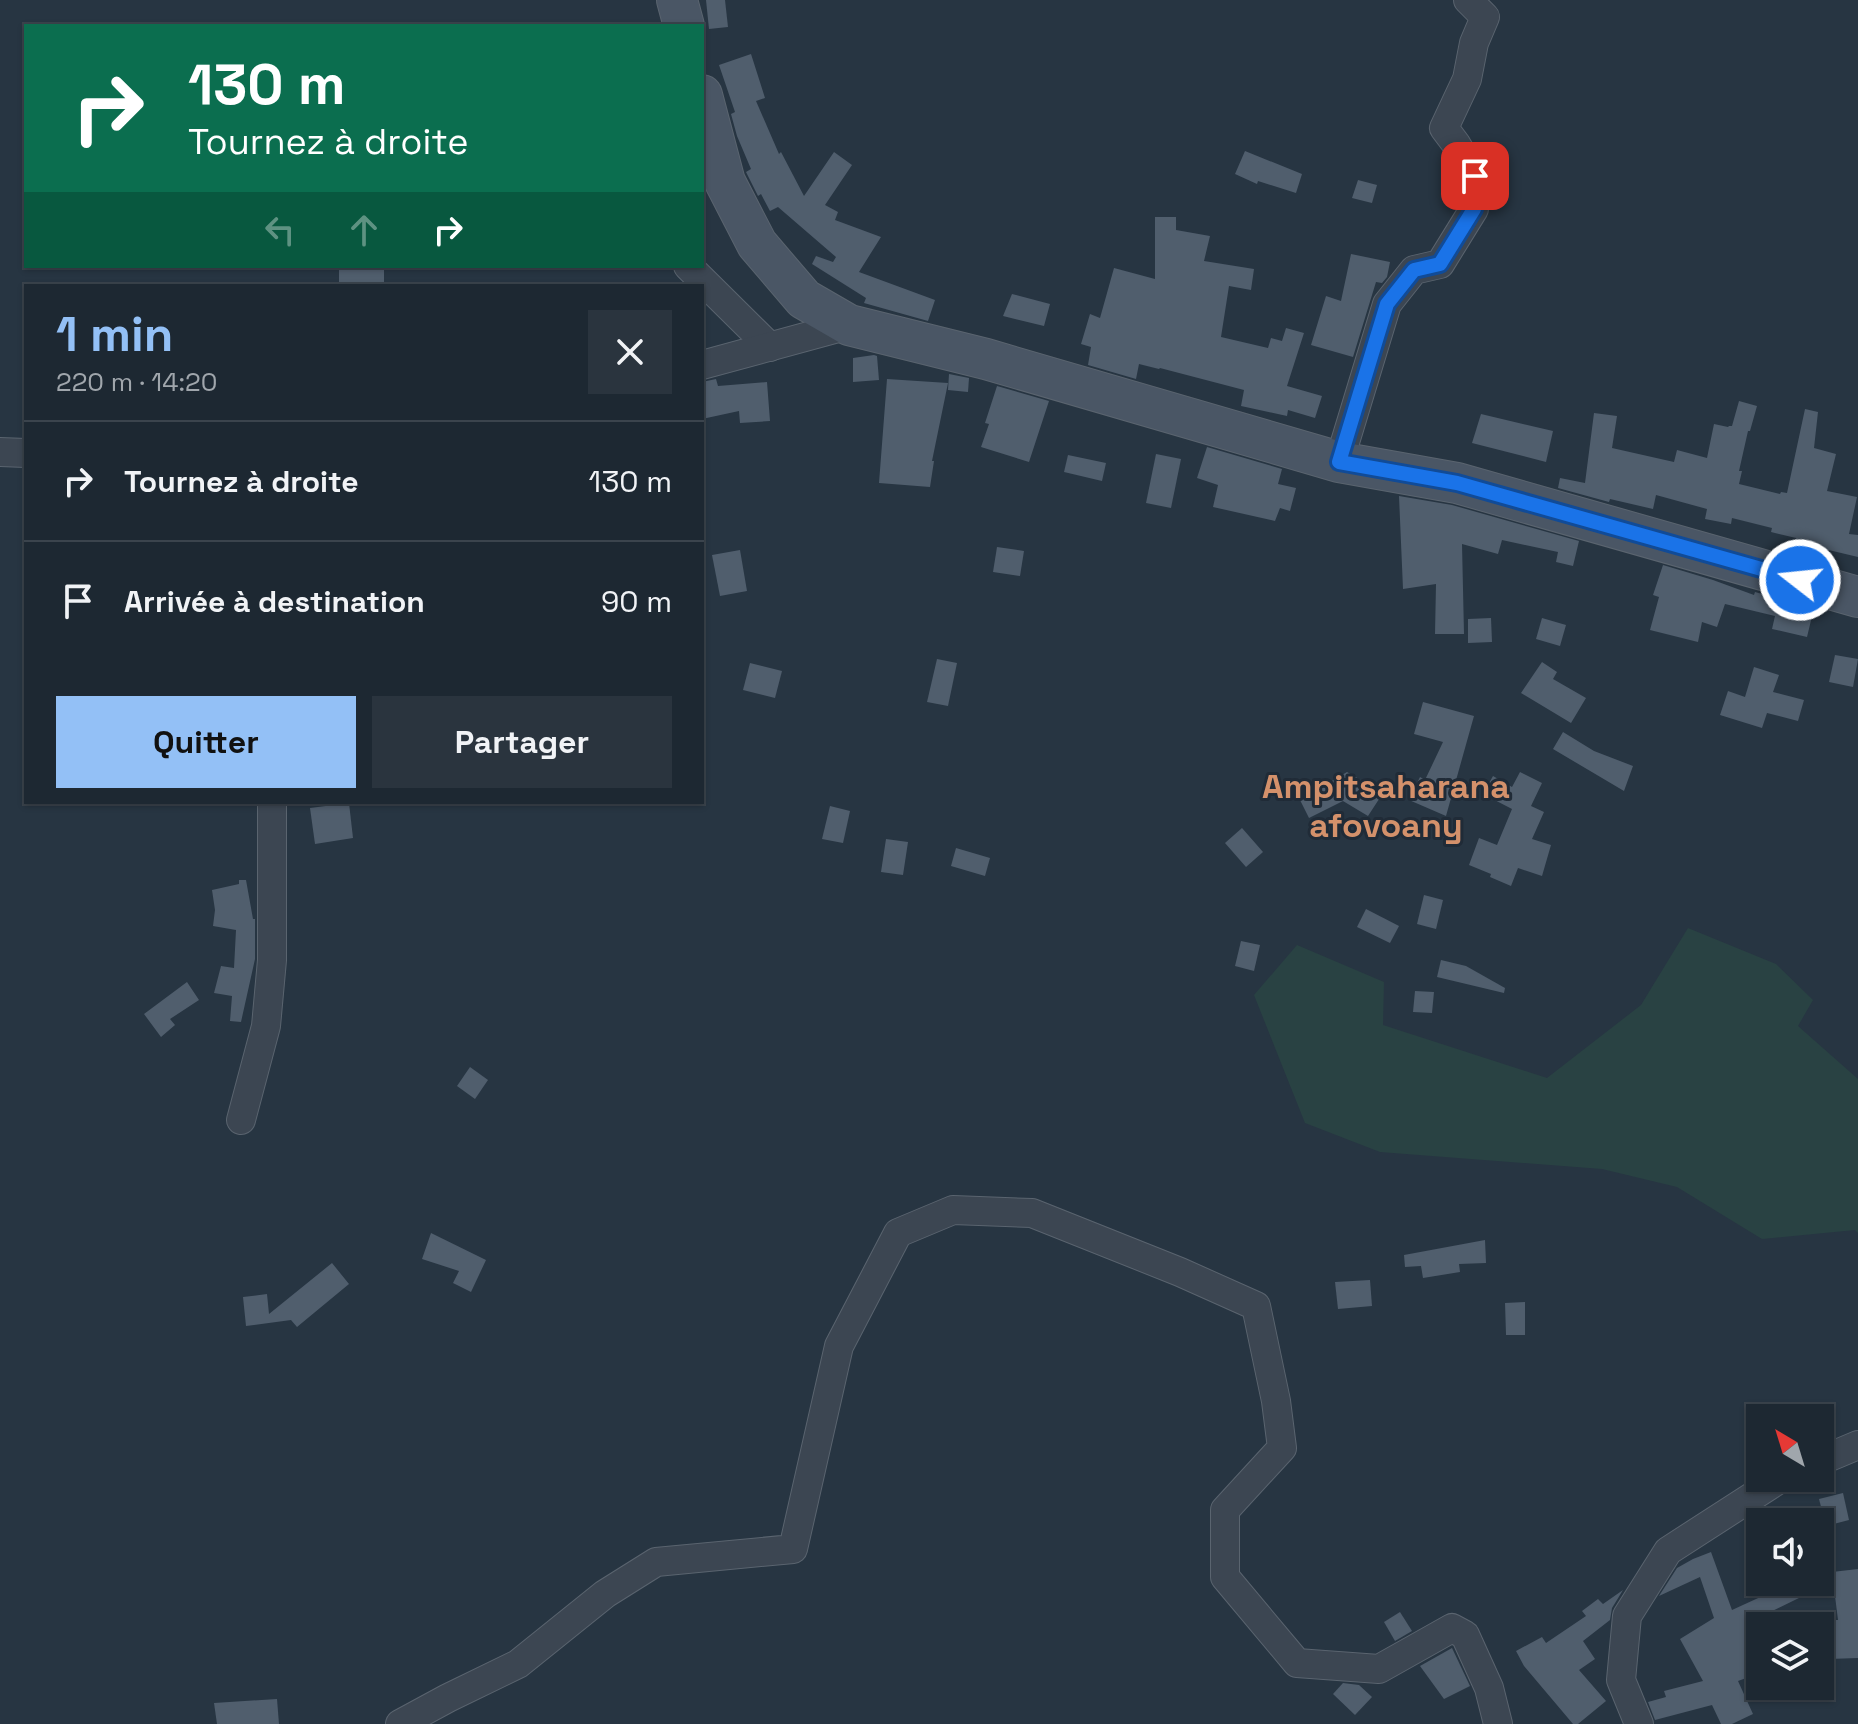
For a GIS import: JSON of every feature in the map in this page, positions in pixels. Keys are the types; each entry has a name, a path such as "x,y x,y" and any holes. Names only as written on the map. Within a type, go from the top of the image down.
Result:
{"main road":[{"path":"677,0 683,24"},
{"path":"704,103 725,182 757,244 804,299 849,325 986,359 1339,462 1457,483 1858,597"}],"street":[{"path":"1339,462 1387,304 1414,270 1440,264 1474,209 1475,176 1444,128 1467,79 1474,43 1485,17 1468,0"},
{"path":"690,268 770,347"},
{"path":"704,364 849,325"},
{"path":"0,452 24,453"},
{"path":"241,1120 266,1026 272,960 272,804"},
{"path":"400,1724 518,1664 605,1594 656,1562 793,1549 839,1346 898,1233 953,1210 1032,1213 1256,1306 1276,1401 1282,1448 1225,1510 1225,1577 1297,1663 1379,1669 1452,1628 1465,1635 1489,1688 1498,1724"},
{"path":"1834,1455 1858,1445"},
{"path":"1639,1724 1621,1680 1627,1616 1668,1551 1759,1492"}],"green space":[{"path":"1688,928 1776,964 1813,1000 1798,1026 1858,1079 1858,1233 1855,1230 1762,1239 1677,1187 1602,1169 1380,1152 1305,1123 1254,995 1297,945 1384,982 1383,1025 1547,1078 1641,1005"}],"building":[{"path":"706,0 725,0 728,27 709,29"},
{"path":"751,54 765,98 756,101 779,154 781,152 804,196 834,152 852,165 825,205 838,212 835,220 881,237 859,272 935,300 928,321 864,303 866,298 812,264 816,256 833,262 836,257 778,207 770,211 761,194 758,196 746,172 751,169 737,136 731,114 735,112 719,65"},
{"path":"1245,151 1302,174 1296,193 1258,181 1257,184 1235,174"},
{"path":"1358,180 1377,185 1372,203 1352,198"},
{"path":"1155,217 1176,217 1176,230 1210,236 1204,261 1254,269 1251,290 1229,286 1221,337 1268,348 1271,338 1282,341 1286,328 1304,333 1287,386 1322,396 1315,418 1288,410 1287,416 1241,406 1244,390 1160,368 1139,364 1136,379 1088,365 1091,347 1081,344 1090,314 1100,318 1114,268 1155,279"},
{"path":"1351,254 1390,262 1387,277 1382,283 1376,282 1353,357 1311,345 1326,296 1341,301"},
{"path":"339,268 384,268 384,284 339,284"},
{"path":"1012,294 1050,304 1044,326 1003,316"},
{"path":"877,356 879,380 853,382 853,358"},
{"path":"949,374 969,378 968,392 948,390"},
{"path":"716,379 718,386 767,382 770,421 740,423 739,411 704,419 704,382"},
{"path":"887,379 948,383 932,461 930,487 879,483"},
{"path":"997,386 1049,401 1029,462 981,447"},
{"path":"1739,401 1757,406 1748,431 1739,484 1780,494 1787,493 1805,409 1818,412 1814,448 1836,454 1827,491 1857,497 1849,534 1858,535 1858,557 1795,542 1796,538 1771,532 1772,528 1732,518 1731,524 1705,519 1707,509 1656,495 1653,509 1610,499 1609,502 1558,488 1560,478 1585,483 1594,413 1617,416 1612,448 1674,462 1677,450 1707,458 1714,424 1732,426"},
{"path":"1481,414 1553,431 1546,462 1472,443"},
{"path":"1207,447 1282,469 1278,484 1296,488 1290,511 1280,508 1275,521 1213,507 1218,485 1197,478"},
{"path":"1156,454 1181,459 1171,508 1146,503"},
{"path":"1068,455 1106,463 1102,481 1064,472"},
{"path":"1399,496 1452,505 1579,541 1573,566 1556,562 1558,552 1502,540 1498,554 1462,544 1464,634 1435,634 1436,584 1403,589"},
{"path":"997,547 1024,551 1020,576 993,572"},
{"path":"740,550 747,591 720,596 712,555"},
{"path":"1663,565 1754,595 1755,592 1814,608 1807,637 1772,629 1775,616 1725,604 1717,627 1702,622 1698,642 1650,630 1659,597 1653,595"},
{"path":"1491,618 1492,642 1468,643 1468,619"},
{"path":"1542,618 1566,625 1560,646 1536,639"},
{"path":"1835,655 1858,659 1853,687 1829,682"},
{"path":"937,659 957,663 948,706 927,702"},
{"path":"1542,662 1557,672 1553,679 1586,698 1571,723 1521,693"},
{"path":"750,663 782,671 775,698 743,690"},
{"path":"1754,667 1779,675 1773,692 1804,700 1798,721 1767,713 1762,728 1720,715 1728,691 1745,697"},
{"path":"1423,702 1474,716 1446,816 1409,800 1420,777 1425,780 1443,742 1414,734"},
{"path":"1563,732 1594,751 1633,766 1624,791 1553,749"},
{"path":"1347,772 1383,793 1368,816 1343,801 1309,818 1298,796 1319,785 1320,788"},
{"path":"1520,772 1542,783 1531,806 1544,812 1532,839 1551,845 1542,876 1518,868 1511,886 1469,865 1479,838 1497,845 1512,809 1483,794 1493,776 1512,787"},
{"path":"349,804 353,838 315,844 310,808"},
{"path":"830,806 850,811 843,843 822,839"},
{"path":"1242,828 1263,852 1246,867 1225,843"},
{"path":"886,839 908,842 903,875 881,872"},
{"path":"956,848 990,858 985,876 951,866"},
{"path":"239,880 246,880 255,919 255,959 241,1022 230,1021 232,996 214,993 221,966 234,968 236,930 213,926 215,910 212,890 239,884"},
{"path":"1424,895 1443,900 1436,929 1417,924"},
{"path":"1366,909 1399,926 1390,943 1357,927"},
{"path":"1241,941 1260,945 1254,971 1235,966"},
{"path":"1441,960 1466,966 1505,988 1504,993 1437,977"},
{"path":"187,982 199,1000 170,1019 175,1025 161,1037 144,1014"},
{"path":"1415,991 1434,992 1432,1013 1413,1012"},
{"path":"470,1067 488,1080 475,1099 457,1086"},
{"path":"431,1233 486,1260 471,1292 453,1283 459,1271 422,1259"},
{"path":"1485,1240 1486,1263 1459,1264 1460,1272 1423,1278 1421,1266 1405,1267 1404,1255"},
{"path":"332,1263 349,1284 297,1327 291,1320 246,1326 243,1297 267,1294 269,1314"},
{"path":"1370,1280 1372,1306 1338,1309 1335,1282"},
{"path":"1525,1302 1525,1335 1506,1335 1505,1303"},
{"path":"1843,1493 1849,1520 1834,1524 1834,1508 1821,1508 1819,1499"},
{"path":"1711,1552 1732,1610 1762,1596 1801,1597 1770,1612 1746,1612 1746,1678 1738,1681 1753,1714 1732,1724 1721,1724 1712,1705 1655,1720 1648,1702 1666,1697 1664,1691 1703,1681 1680,1639 1714,1618 1700,1577 1659,1596 1677,1568"},
{"path":"1858,1569 1858,1658 1834,1659 1834,1620 1838,1620 1834,1572"},
{"path":"1623,1590 1612,1608 1610,1620 1583,1641 1595,1659 1579,1670 1606,1701 1578,1724 1573,1724 1524,1666 1516,1651 1542,1637 1546,1643 1586,1616 1582,1611 1598,1599 1603,1604"},
{"path":"1400,1612 1412,1631 1395,1641 1384,1622"},
{"path":"1452,1648 1470,1686 1444,1699 1420,1666"},
{"path":"1343,1683 1359,1685 1372,1697 1355,1715 1333,1694"},
{"path":"277,1699 279,1724 217,1724 214,1703"}],"district":[{"name":"Ampitsaharana afovoany","path":"1386,806"}],"route":[{"path":"1475,176 1474,209 1440,264 1414,270 1387,304 1339,462 1457,483 1800,580"}]}
